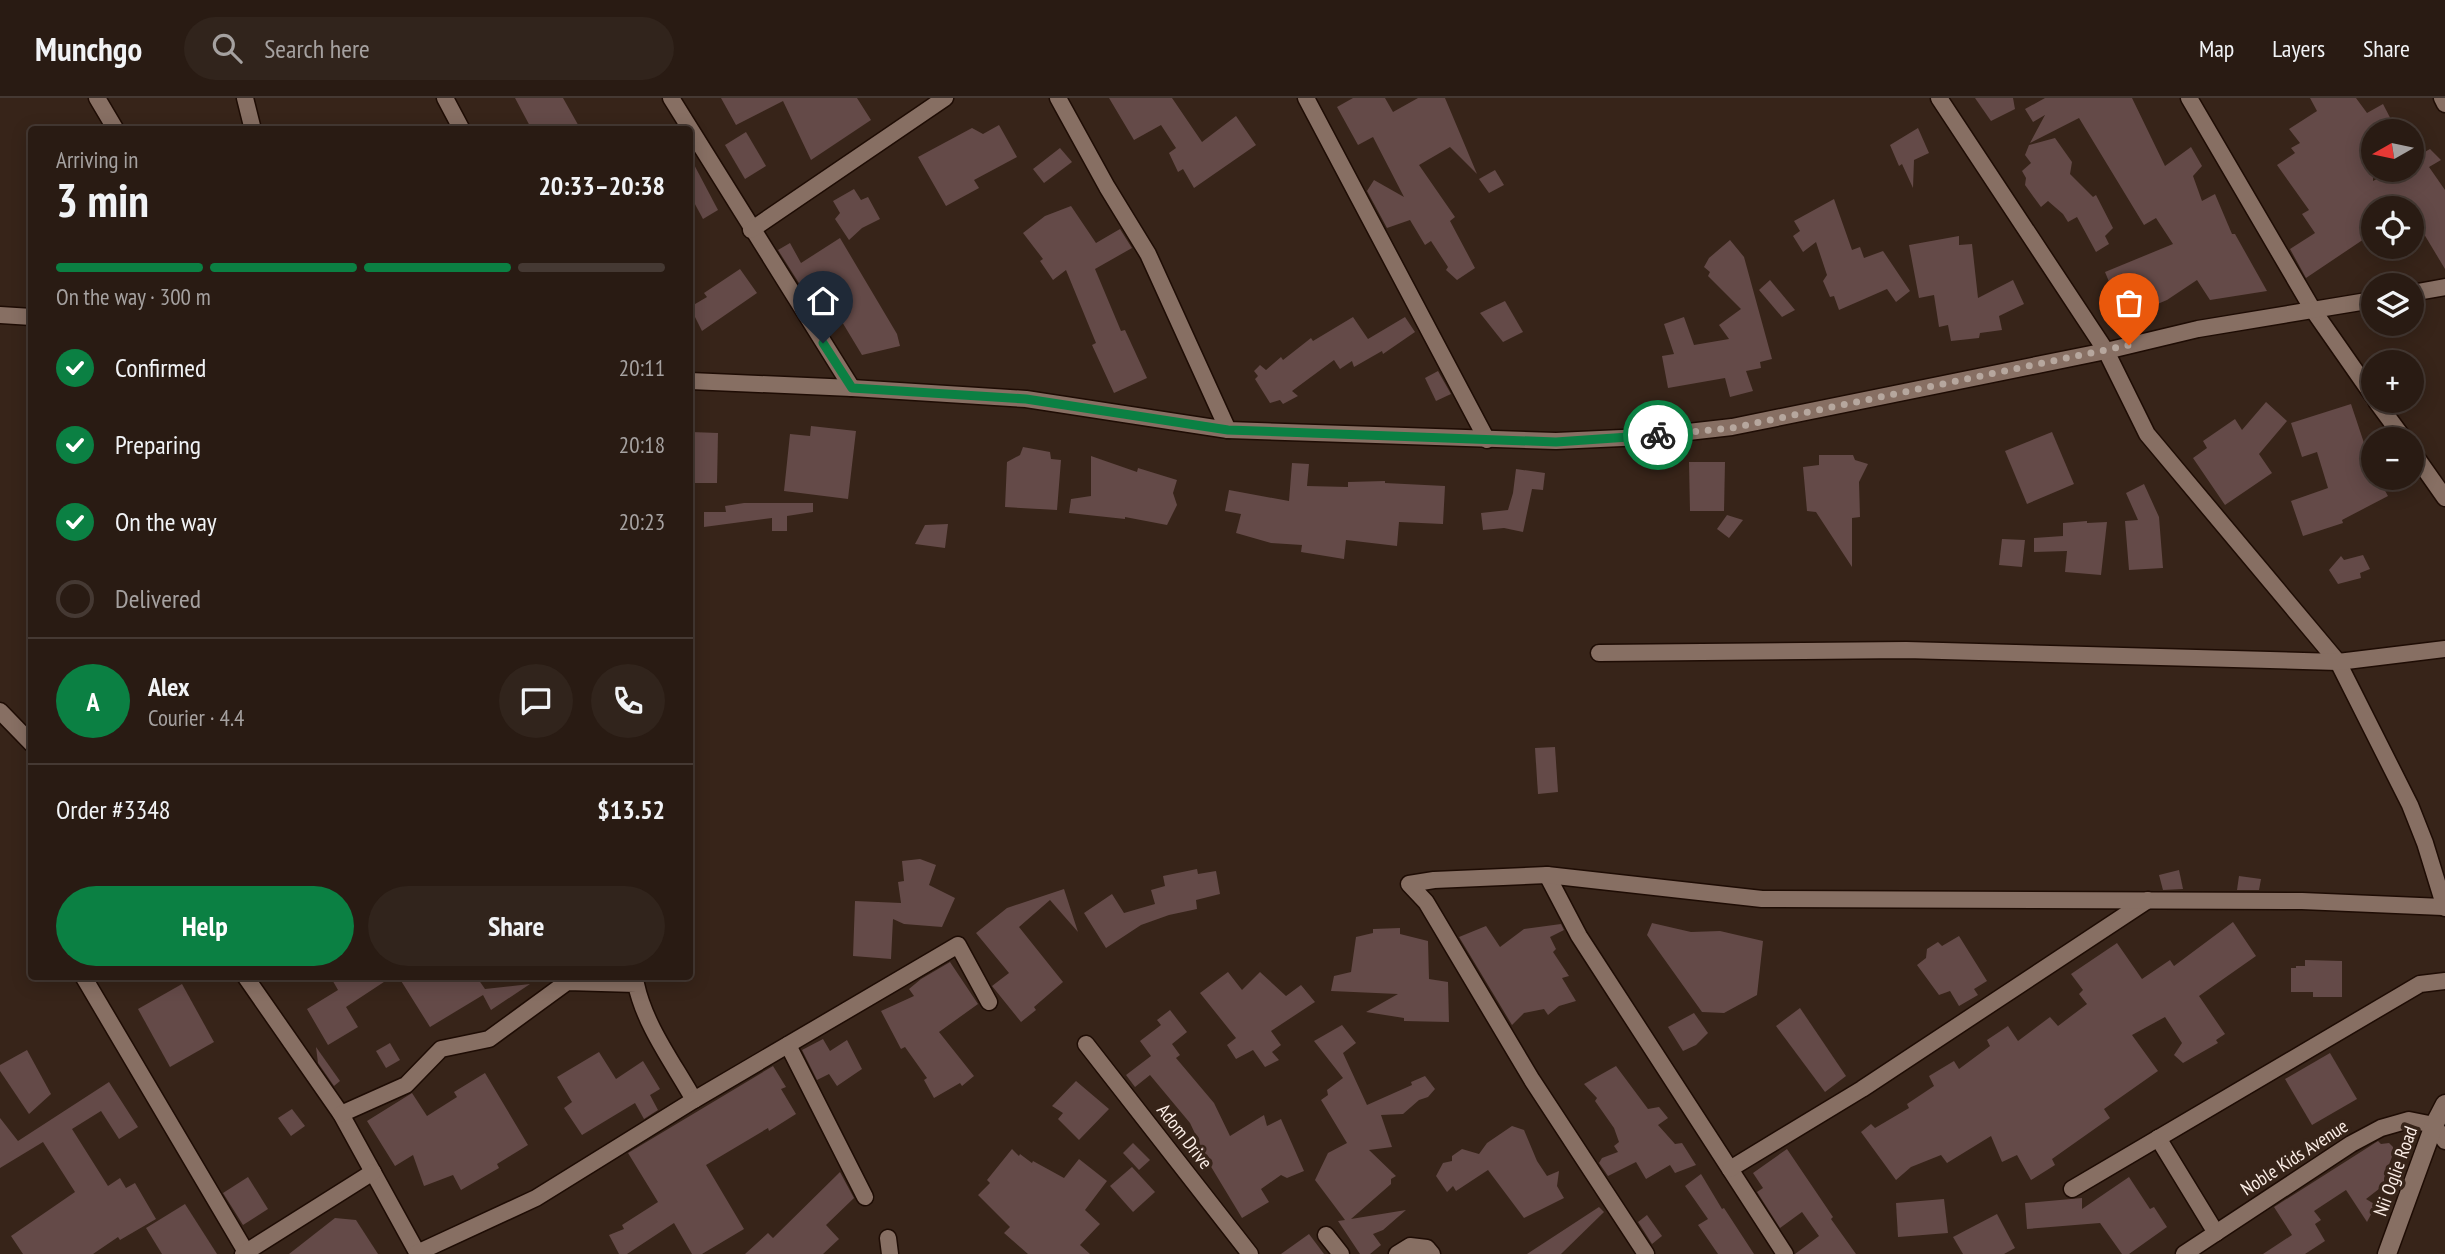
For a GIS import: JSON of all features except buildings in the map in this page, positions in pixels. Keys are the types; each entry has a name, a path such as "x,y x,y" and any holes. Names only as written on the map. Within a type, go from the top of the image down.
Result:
{"street":[{"path":"97,98 114,126"},
{"path":"245,98 252,126"},
{"path":"445,98 460,126"},
{"path":"671,98 688,126"},
{"path":"751,230 945,98"},
{"path":"1058,98 1147,254 1228,430"},
{"path":"1306,98 1487,440"},
{"path":"1646,1254 1525,1069 1426,902 1409,884 1434,880 1547,875 1762,899 2302,901 2444,908 2425,843 2410,806 2339,662 2147,434 2106,351 1939,98"},
{"path":"2189,98 2313,310 2361,379"},
{"path":"2442,98 2445,104"},
{"path":"693,134 852,388"},
{"path":"2424,291 2445,287"},
{"path":"693,381 1026,399 1228,430 1556,442 1732,428 2106,351 2198,329 2361,302"},
{"path":"0,315 28,317"},
{"path":"2424,467 2445,498"},
{"path":"1599,653 1906,650 2339,662 2445,649"},
{"path":"0,711 28,740"},
{"path":"1547,875 1578,936 1785,1254"},
{"path":"1730,1169 1862,1089 2148,900"},
{"path":"248,980 341,1114 418,1254 536,1198 694,1100 958,945 989,1002"},
{"path":"85,980 245,1253 373,1172"},
{"path":"2072,1189 2420,984 2445,981"},
{"path":"341,1114 406,1085 442,1049 489,1039 567,982 636,984 643,1008 694,1100"},
{"name":"Adom Drive","path":"1086,1044 1250,1254"},
{"path":"788,1045 865,1197"},
{"name":"Nii Oglie Road","path":"2387,1254 2434,1125 2445,1104"},
{"name":"Noble Kids Avenue","path":"2184,1254 2351,1144 2381,1128 2409,1120 2434,1125"},
{"path":"2434,1125 2445,1141"},
{"path":"2158,1138 2216,1233"},
{"path":"1326,1235 1341,1254"},
{"path":"1397,1254 1410,1246 1427,1248 1432,1254"}],"way so far":[{"path":"1658,435 1732,428 2129,345"}],"route":[{"path":"823,343 852,388 1026,399 1228,430 1556,442 1658,435"}]}
